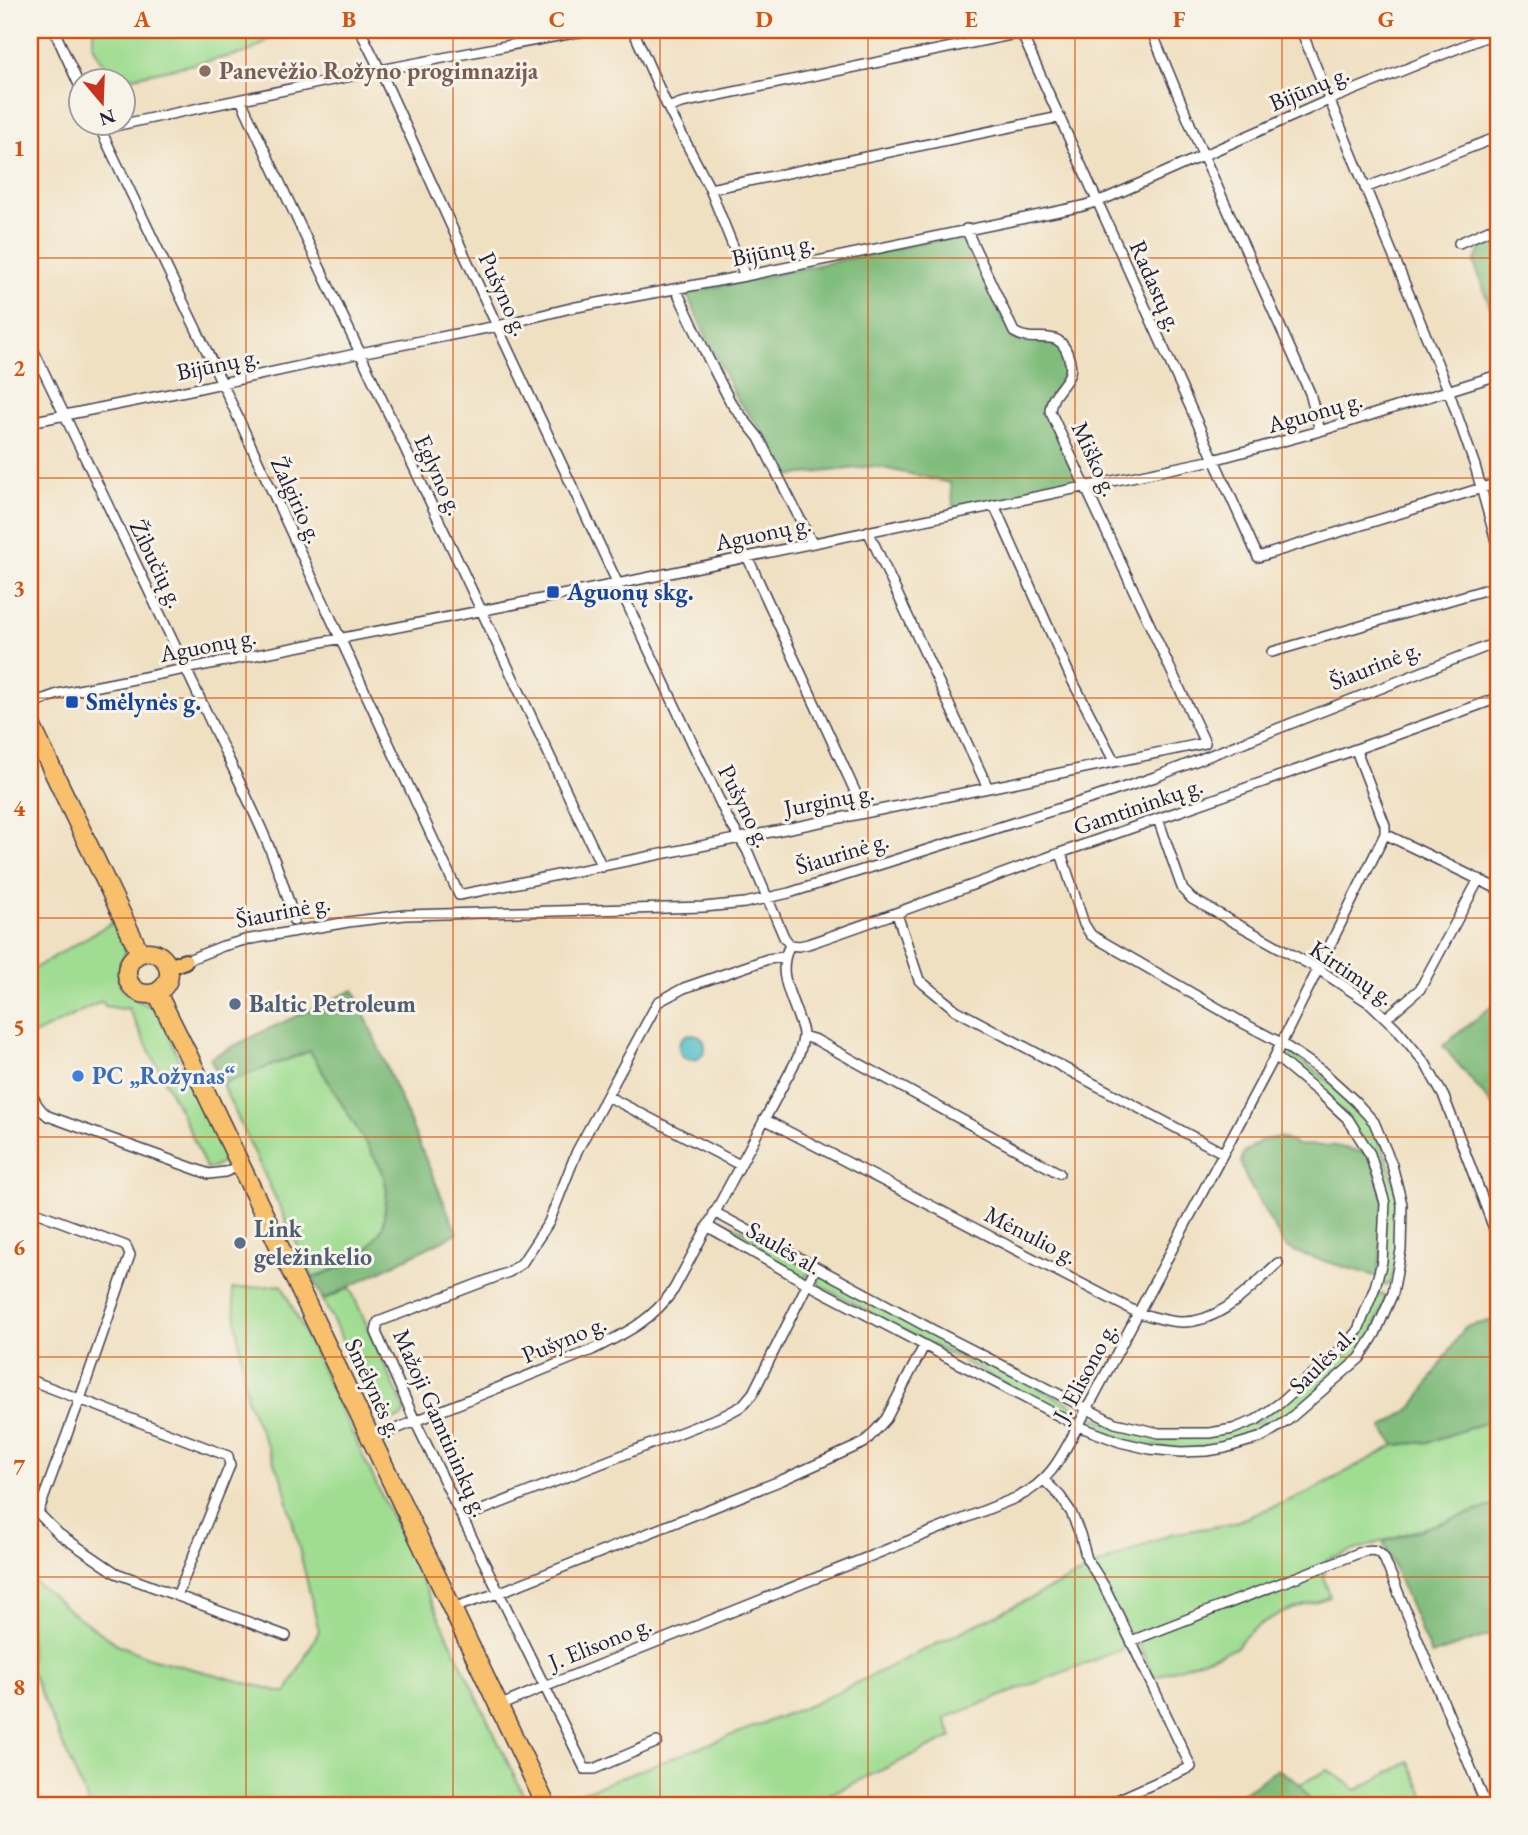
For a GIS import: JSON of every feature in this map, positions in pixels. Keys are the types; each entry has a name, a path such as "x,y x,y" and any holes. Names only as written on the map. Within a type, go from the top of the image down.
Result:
{"highway":[{"path":"30,723 140,953"},
{"path":"140,953 158,954 167,962 177,964 168,982 157,993 147,995 137,992 128,980 129,964 140,953"},
{"name":"Smėlynės g.","path":"157,993 546,1805"}],"street":[{"path":"54,30 71,66"},
{"name":"Pušyno g.","path":"360,30 617,584 728,819 747,850 784,937 790,945"},
{"path":"136,119 589,30"},
{"path":"633,30 668,108 710,188 744,276"},
{"path":"1151,30 1203,155 1310,393 1320,431"},
{"path":"1301,30 1449,392 1498,548"},
{"path":"668,108 681,103 1021,31"},
{"name":"Radastų g.","path":"1021,31 1258,557 1481,488"},
{"name":"Bijūnų g.","path":"30,422 496,326 570,308 744,276 1065,210 1096,201 1329,100 1498,32"},
{"name":"Eglyno g.","path":"241,100 602,867"},
{"path":"710,188 1060,117"},
{"name":"Žalgirio g.","path":"103,136 222,383 459,895"},
{"path":"1365,188 1498,137"},
{"path":"1459,243 1498,226"},
{"name":"Miško g.","path":"966,229 1014,332 1027,338 1056,339 1067,354 1071,372 1057,391 1051,403 1051,411 1205,743"},
{"path":"676,289 731,402 760,438 812,543"},
{"name":"Žibučių g.","path":"30,343 264,838 284,886 294,921"},
{"name":"Aguonų g.","path":"30,704 58,694 617,584 1213,460 1320,431 1498,375"},
{"path":"1481,488 1498,483"},
{"path":"993,505 1071,678 1114,761"},
{"path":"868,531 988,788"},
{"path":"747,556 865,813"},
{"path":"1272,652 1498,586"},
{"name":"Šiaurinė g.","path":"177,964 244,940 379,917 704,907 767,899 1155,777 1498,642"},
{"name":"Gamtininkų g.","path":"790,945 808,944 897,914 1498,698"},
{"name":"Jurginų g.","path":"459,895 1205,743"},
{"path":"1356,750 1385,825 1385,834 1498,889"},
{"name":"Kirtimų g.","path":"1158,819 1180,882 1192,899 1318,969 1371,1004 1396,1028 1425,1063 1444,1097 1498,1239"},
{"name":"J. Elisono g.","path":"499,1706 1018,1497 1044,1480 1058,1463 1087,1410 1282,1043 1385,834"},
{"name":"Saulės al.","path":"707,1226 808,1284 1078,1426 1120,1442 1150,1449 1207,1451 1262,1437 1287,1421 1360,1358 1375,1334 1393,1293 1401,1250 1402,1204 1392,1165 1374,1122 1321,1070 1282,1043 1091,935 1084,925 1061,853"},
{"path":"1386,1018 1420,989 1479,879"},
{"path":"897,914 919,980 956,1010 1223,1153"},
{"path":"790,945 784,957 786,983 802,1026 803,1036 816,1040 1059,1173"},
{"name":"Mažoji Gamtininkų g.","path":"657,1742 594,1769 585,1769 415,1422 376,1332 378,1322 509,1272 522,1263 549,1222 577,1151 658,1002 684,988 768,959 784,957"},
{"name":"Pušyno g.","path":"371,1439 592,1350 638,1326 659,1309 667,1300 798,1057 803,1036"},
{"name":"Saulės al.","path":"714,1212 1115,1423 1159,1433 1210,1433 1233,1429 1256,1420 1280,1403 1346,1345 1358,1330 1382,1262 1385,1203 1370,1154 1348,1119 1275,1056"},
{"path":"30,1090 37,1105 48,1116 172,1161 209,1174 241,1166"},
{"path":"607,1096 740,1165"},
{"name":"Mėnulio g.","path":"764,1119 1138,1313 1182,1322 1207,1318 1226,1308 1278,1263"},
{"path":"30,1210 126,1246 130,1255 37,1513"},
{"path":"462,1518 742,1406 753,1393 816,1267"},
{"path":"1375,1287 1393,1293"},
{"path":"452,1608 498,1593 769,1485 863,1443 886,1419 924,1346"},
{"path":"30,1380 228,1456 230,1465 177,1596"},
{"path":"1044,1480 1071,1512 1087,1559 1104,1586 1191,1767 1105,1805"},
{"path":"30,1505 59,1534 116,1573 286,1636"},
{"path":"1131,1641 1364,1551 1376,1550 1384,1558 1486,1805"}],"green space":[{"path":"93,30 274,30 262,44 245,53 136,76 136,66 107,66 100,60 93,45"},
{"path":"1498,233 1498,328 1474,263 1484,246"},
{"path":"964,234 1013,338 1050,341 1063,354 1067,373 1052,396 1046,412 1080,484 954,508 950,483 874,466 786,476 766,436 736,398 686,293"},
{"path":"113,922 125,948 119,970 121,987 136,1000 155,1008 164,1025 186,1078 220,1143 223,1162 213,1168 206,1168 128,1008 105,1006 102,1001 30,1037 30,971"},
{"path":"354,990 457,1233 323,1300 313,1278 348,1264 366,1252 383,1227 387,1190 382,1170 310,1051 222,1084 210,1058"},
{"path":"1498,1001 1498,1112 1443,1046"},
{"path":"1280,1049 1286,1049 1338,1088 1354,1104 1379,1140 1393,1181 1399,1225 1396,1261 1390,1284 1383,1285 1380,1282 1386,1204 1349,1118 1279,1055"},
{"path":"310,1051 382,1170 387,1190 383,1227 366,1252 348,1264 313,1278 222,1084"},
{"path":"1280,1137 1297,1145 1336,1146 1370,1154 1385,1203 1378,1277 1285,1247 1246,1178 1241,1163 1243,1154 1260,1141"},
{"path":"722,1220 809,1264 811,1270 803,1277 716,1228 716,1221"},
{"path":"821,1273 1077,1408 1079,1415 1074,1420 820,1286 817,1278"},
{"path":"282,1285 528,1805 89,1805 30,1669 30,1578 117,1644 150,1658 286,1693 319,1631 283,1482 247,1401 232,1289"},
{"path":"350,1288 405,1410 402,1417 383,1424 323,1300"},
{"path":"1377,1294 1386,1298 1372,1334 1358,1356 1286,1418 1258,1436 1226,1445 1182,1449 1133,1442 1087,1426 1086,1419 1090,1416 1116,1427 1160,1436 1184,1436 1257,1422 1350,1346"},
{"path":"1498,1319 1498,1418 1429,1442 1395,1445 1382,1428 1413,1407 1465,1327"},
{"path":"1498,1418 1498,1504 1327,1559 1324,1577 1330,1597 1265,1621 1244,1637 1236,1648 1154,1677 1138,1643 945,1718 952,1737 807,1805 573,1805 570,1797 813,1704 1090,1569 1170,1534 1231,1524 1309,1492 1395,1445 1429,1442"},
{"path":"1498,1504 1498,1632 1431,1655 1383,1542"},
{"path":"1409,1762 1429,1805 1312,1805 1300,1784 1328,1770 1357,1790"},
{"path":"1278,1769 1300,1784 1312,1805 1234,1805 1235,1798"}],"water":[{"path":"692,1034 701,1038 705,1047 701,1056 692,1060 683,1056 679,1047 683,1038"}],"place":[{"name":"Panevėžio Rožyno progimnazija","path":"205,71"},
{"name":"Aguonų skg.","path":"553,592"},
{"name":"Smėlynės g.","path":"72,702"},
{"name":"Baltic Petroleum","path":"235,1004"},
{"name":"PC „Rožynas“","path":"78,1076"},
{"name":"Link geležinkelio","path":"240,1243"}]}
